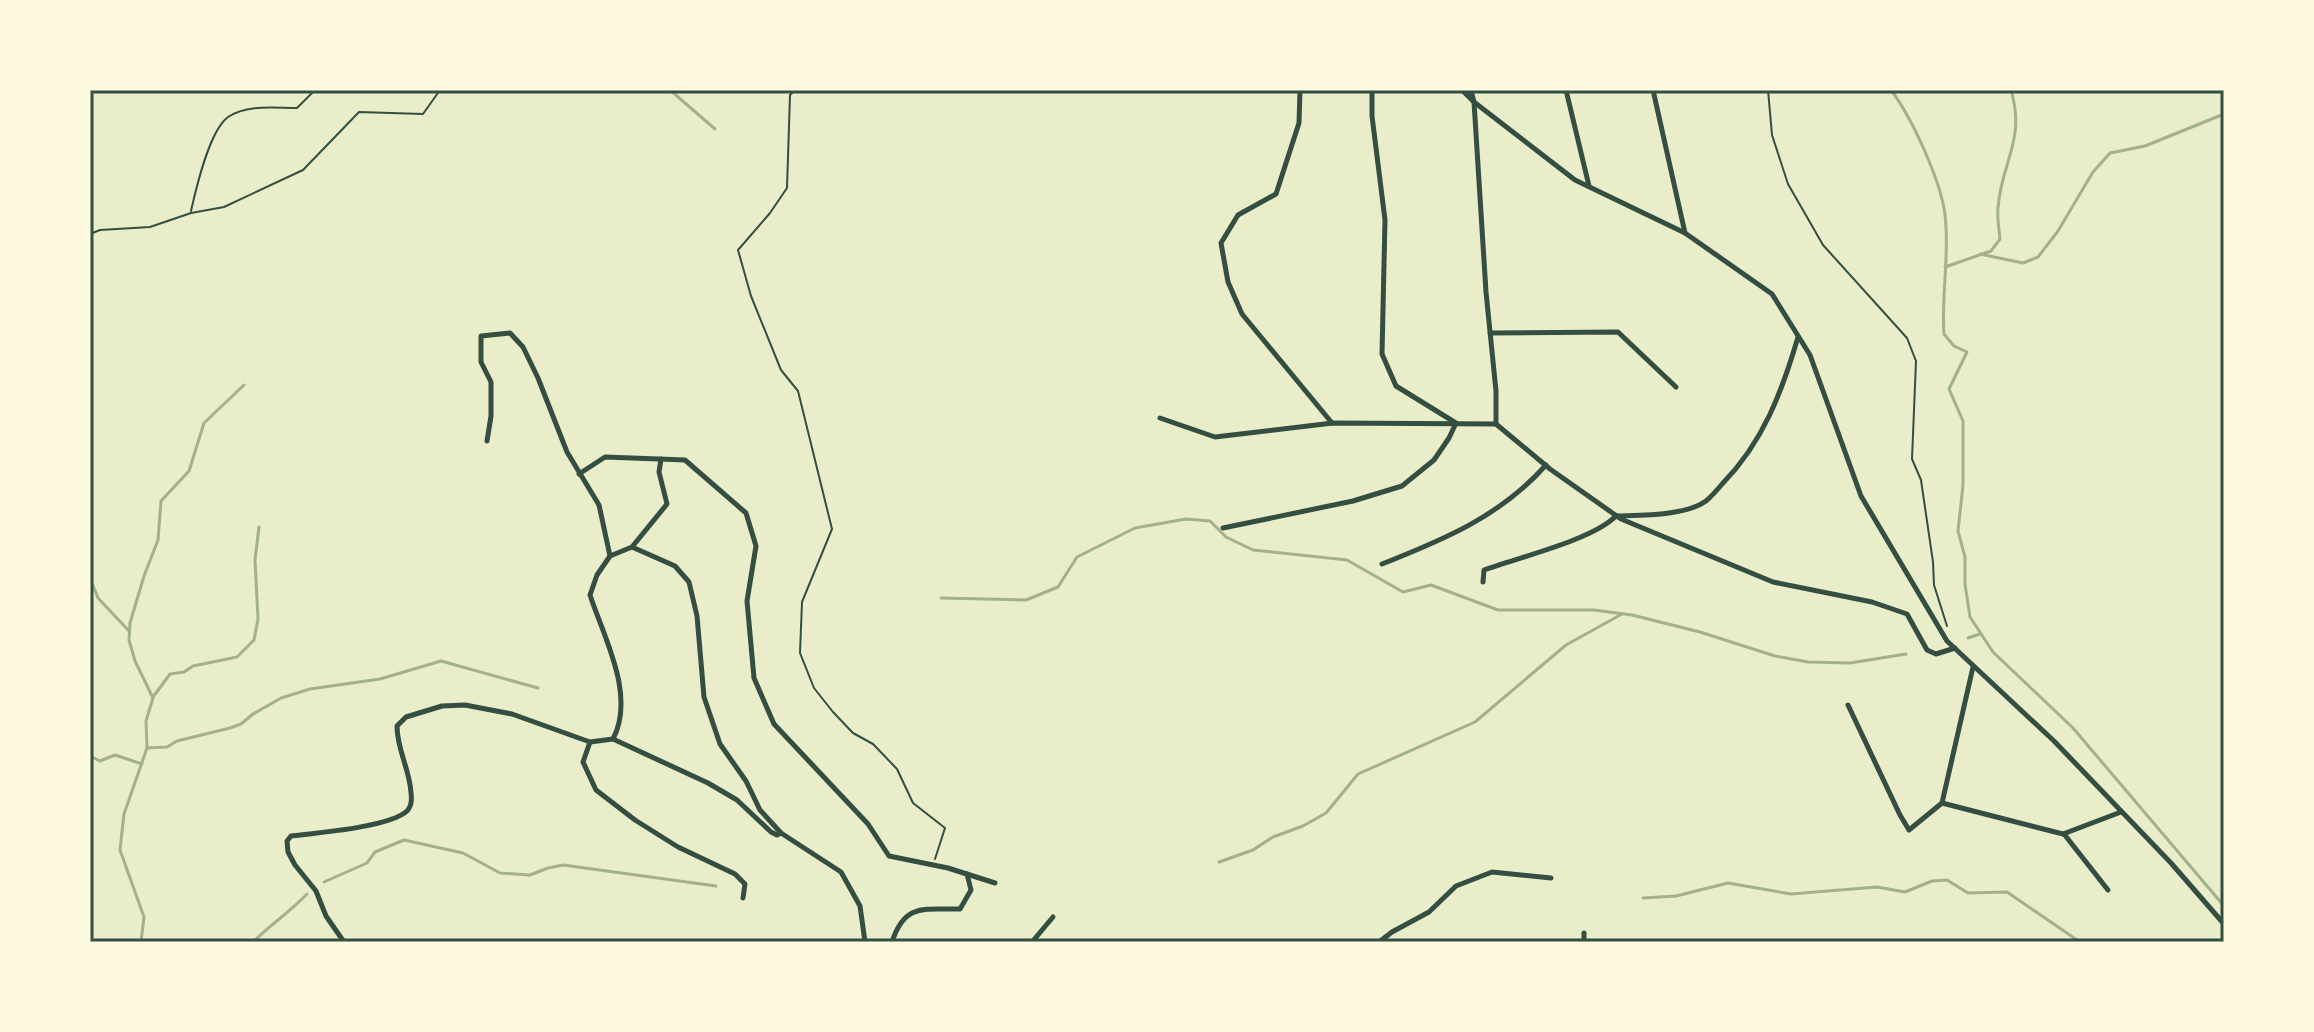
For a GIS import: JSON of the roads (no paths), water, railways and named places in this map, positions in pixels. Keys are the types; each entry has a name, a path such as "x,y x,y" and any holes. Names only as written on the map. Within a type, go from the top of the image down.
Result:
{"street":[{"path":"1300,90 1299,123 1276,194 1238,215 1221,243 1228,282 1242,314 1333,423"},
{"path":"1372,90 1372,116 1385,220 1382,354 1396,386 1456,423"},
{"path":"1462,90 1575,180 1685,233 1772,294 1810,355 1861,496 1947,641 2054,741 2171,863 2224,924"},
{"path":"1471,90 1496,391 1496,424"},
{"path":"1566,90 1589,187"},
{"path":"1653,90 1685,233"},
{"path":"1490,333 1618,332 1676,387"},
{"path":"487,441 491,382 481,362 481,336 510,333 523,347 567,452 599,505 610,556"},
{"path":"1483,582 1484,570 1588,535 1605,527 1616,516 1664,515 1705,502 1743,463 1770,417 1798,336"},
{"path":"1160,418 1215,437 1333,423 1496,424 1616,516 1773,582 1872,602 1907,614 1927,650 1936,654 1955,648"},
{"path":"1223,528 1353,501 1402,486 1434,460 1456,423"},
{"path":"579,474 605,457 685,460 746,513 756,546 747,601 754,678 774,724 868,824 889,856 995,883"},
{"path":"613,739 621,723 623,706 610,644 590,595 597,575 610,556 632,547 667,504 659,472 661,459"},
{"path":"1382,564 1451,537 1529,484 1546,465"},
{"path":"632,547 675,566 689,582 697,616 704,697 720,744 746,781 760,810 781,833 841,872 860,906 865,942"},
{"path":"1848,705 1909,830 1942,803 1974,666"},
{"path":"344,942 326,916 316,891 295,865 288,852 287,841 291,836 360,827 405,813 412,796 397,740 397,726 406,717 442,706 465,705 512,714 590,742 613,739 708,783 737,800 771,832 781,833"},
{"path":"590,742 583,762 596,790 678,847 735,874 745,884 743,898"},
{"path":"1942,803 2063,834 2121,812"},
{"path":"2063,834 2108,890"},
{"path":"1379,942 1429,912 1456,886 1492,872 1551,878"},
{"path":"892,942 898,925 911,911 960,909 971,890 967,874"},
{"path":"1032,942 1053,917"},
{"path":"1584,933 1584,942"}],"waterway":[{"path":"670,90 715,129"},
{"path":"1891,90 1916,133 1938,185 1946,230 1944,334 1954,346 1967,352 1949,389 1963,421 1963,485 1958,531 1965,557 1970,617 1993,652 2073,728 2224,906"},
{"path":"1945,267 1991,251 2000,239 2000,192 2016,123 2011,90"},
{"path":"1980,254 2023,263 2038,257 2058,231 2093,172 2110,153 2145,146 2224,114"},
{"path":"141,942 144,917 120,850 124,814 147,748 146,721 153,698 135,661 129,640 130,623 158,540 161,501 189,471 204,423 244,385"},
{"path":"941,598 1026,600 1058,587 1077,557 1135,528 1186,519 1210,521 1226,537 1253,550 1347,560 1403,592 1431,585 1498,610 1594,610 1632,615 1775,656 1808,662 1850,663 1906,654"},
{"path":"153,697 170,674 237,657 254,640 258,619 255,560 259,527"},
{"path":"90,578 98,598 129,631"},
{"path":"1219,862 1253,850 1273,837 1326,813 1358,774 1475,722 1566,645 1622,614"},
{"path":"1968,638 1980,634"},
{"path":"147,748 167,747 177,741 230,728 281,698 310,689 380,679 441,661 538,688"},
{"path":"90,756 100,761 115,755 142,764"},
{"path":"324,882 367,863 375,852 404,840 463,853 500,873 530,875 563,865 716,886"},
{"path":"1643,898 1676,896 1728,883 1791,894 1877,887 1905,892 1932,881 1947,880 1968,893 2007,892 2080,942"},
{"path":"253,942 307,894"}]}
